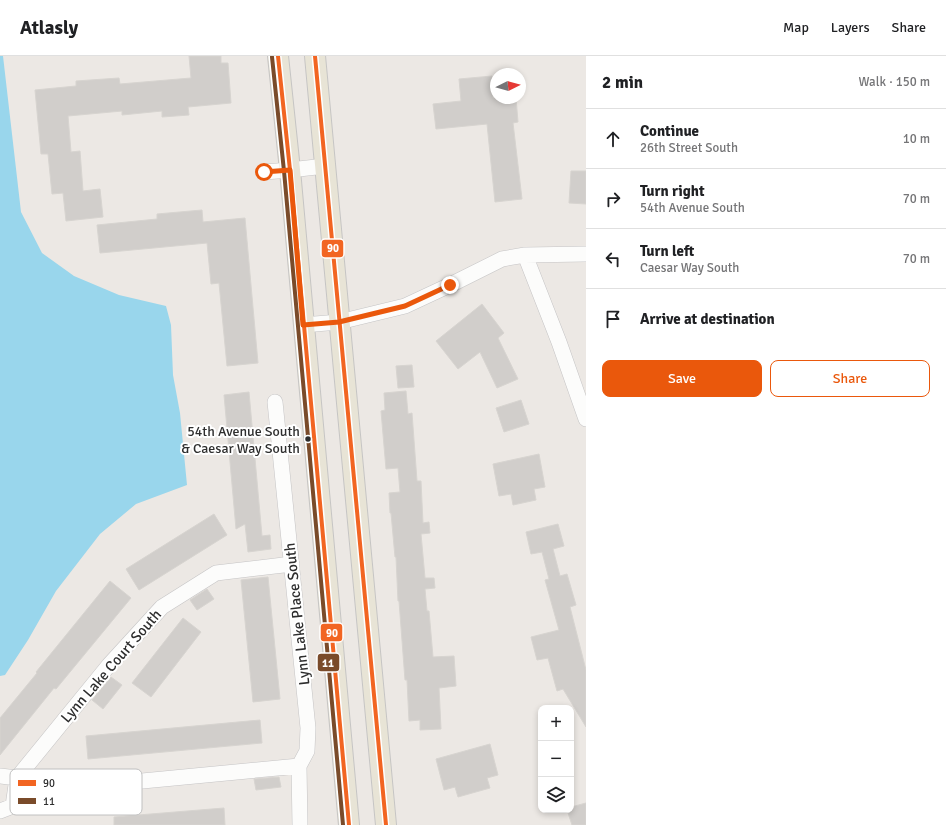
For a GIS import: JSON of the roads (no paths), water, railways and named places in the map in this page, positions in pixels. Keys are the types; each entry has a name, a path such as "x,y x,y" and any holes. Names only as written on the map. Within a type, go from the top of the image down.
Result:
{"main road":[{"path":"278,56 290,170 349,825"},
{"path":"315,56 386,825"}],"street":[{"path":"264,172 325,166"},
{"path":"303,325 339,322 405,306 502,259 525,255 586,254"},
{"path":"525,255 559,342 586,419"},
{"name":"Lynn Lake Place South","path":"275,402 308,728 307,751 299,766 300,825"},
{"name":"Lynn Lake Court South","path":"24,769 109,664 162,607 216,573 292,564"},
{"path":"142,781 299,766"},
{"path":"0,776 10,777"},
{"path":"0,811 10,807"}],"water":[{"path":"0,56 3,56 21,212 42,253 74,276 119,295 166,306 171,325 173,375 180,413 187,485 136,504 100,534 56,591 28,640 5,675 0,676"}],"place":[{"name":"54th Avenue South & Caesar Way South","path":"308,439"}]}
